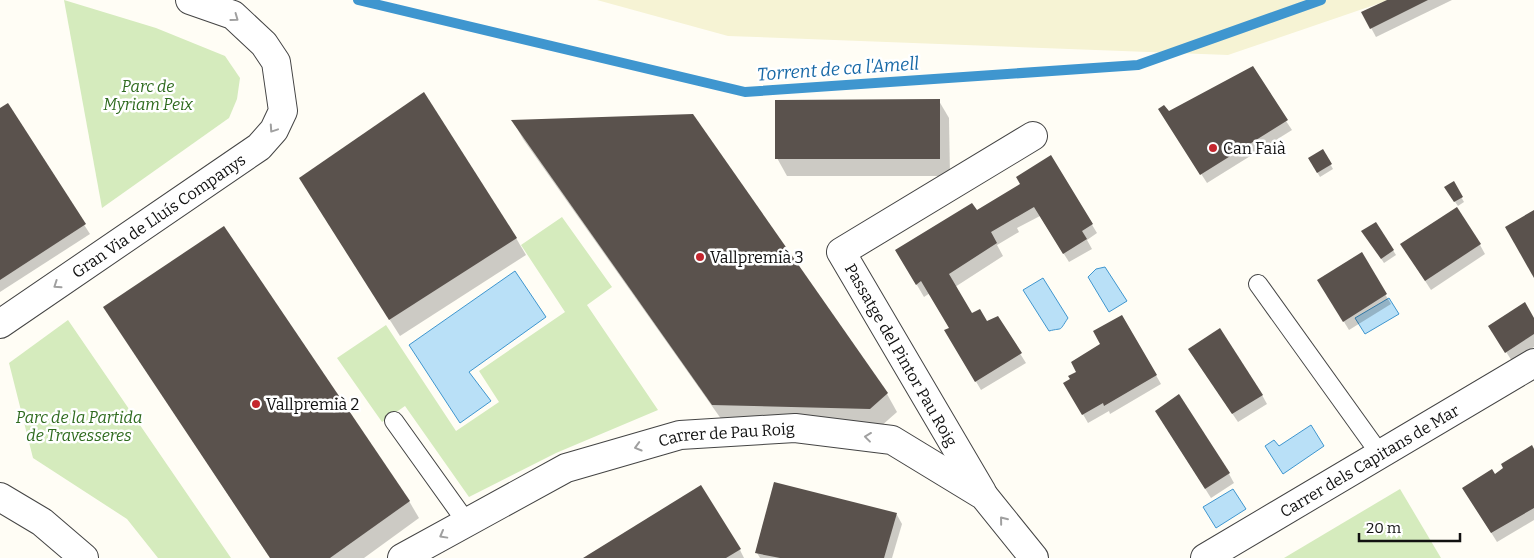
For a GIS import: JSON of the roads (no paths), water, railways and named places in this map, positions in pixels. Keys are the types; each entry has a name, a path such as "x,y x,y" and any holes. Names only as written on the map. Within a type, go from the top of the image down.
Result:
{"street":[{"name":"Gran Via de Lluís Companys","path":"0,324 259,147 274,130 283,112 276,62 264,44 233,15 190,0"},
{"name":"Passatge del Pintor Pau Roig","path":"984,496 841,252 1033,136"},
{"name":"Carrer dels Capitans de Mar","path":"1205,558 1534,363"},
{"name":"Carrer de Pau Roig","path":"402,558 566,468 680,435 795,428 892,440 984,496 1034,558"},
{"path":"0,497 42,522 84,558"}],"lane":[{"path":"1258,284 1380,454"},
{"path":"394,421 467,522"}],"water":[{"path":"1105,267 1127,301 1109,312 1088,277 1096,269"},
{"path":"515,271 546,317 469,372 491,401 460,423 409,345"},
{"path":"1043,278 1068,318 1060,329 1049,331 1023,290"},
{"path":"1389,298 1399,314 1365,334 1355,318"},
{"path":"1311,425 1324,446 1283,474 1265,446 1274,440 1279,446"},
{"path":"1233,489 1246,509 1216,528 1203,507"}],"waterway":[{"name":"Torrent de ca l'Amell","path":"358,0 745,92 1138,65 1321,0"}],"place":[{"name":"Can Faià","path":"1213,148"},
{"name":"Vallpremià 3","path":"700,257"},
{"name":"Vallpremià 2","path":"256,404"}],"park label":[{"name":"Parc de Myriam Peix","path":"148,95"},
{"name":"Parc de la Partida de Travesseres","path":"79,426"}]}
